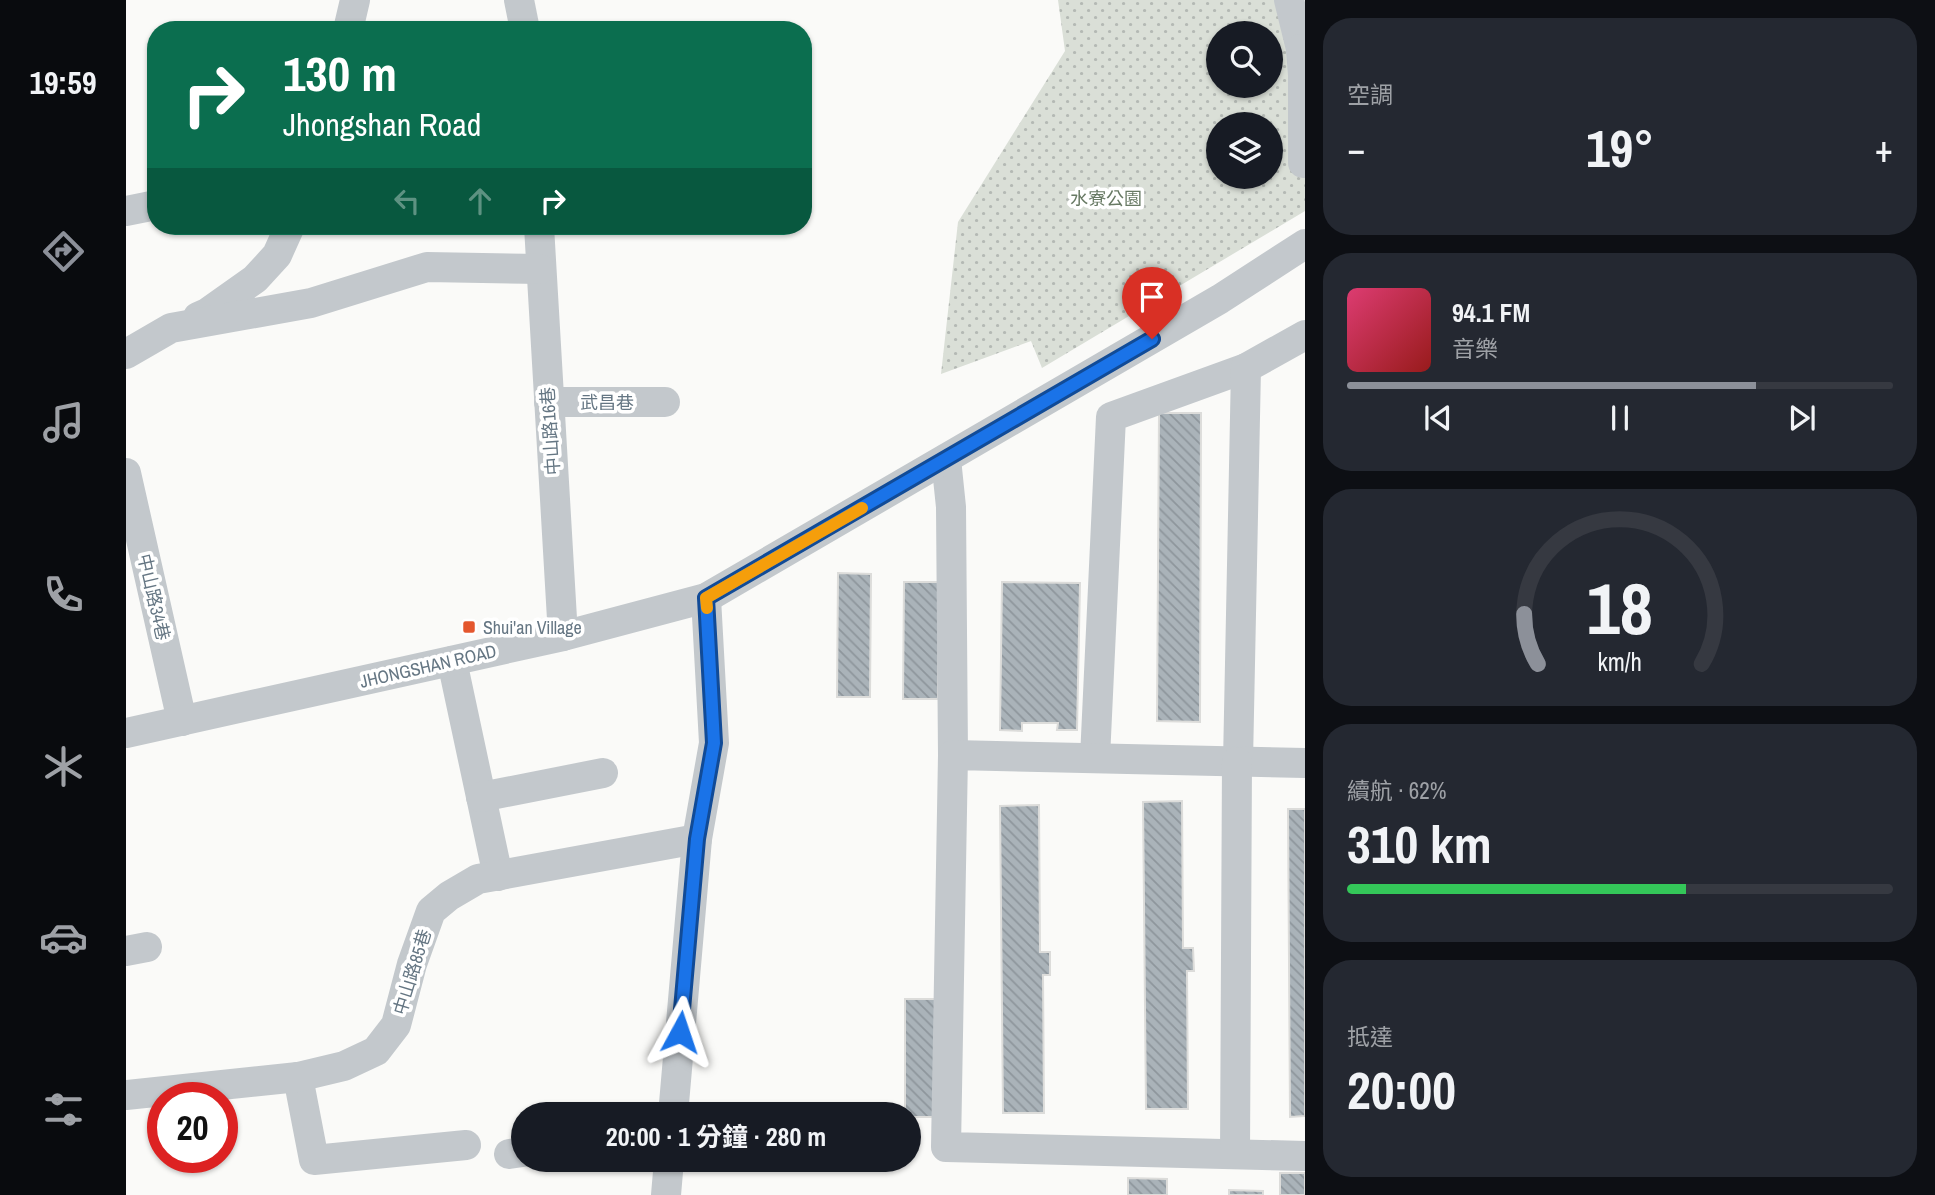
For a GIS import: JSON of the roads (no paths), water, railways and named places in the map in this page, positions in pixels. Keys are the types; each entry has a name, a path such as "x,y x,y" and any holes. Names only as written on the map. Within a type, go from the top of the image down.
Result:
{"street":[{"path":"350,21 355,0"},
{"path":"519,0 522,21"},
{"path":"1289,0 1303,50 1303,163"},
{"path":"126,211 147,207"},
{"path":"126,354 172,328 207,313 255,279 277,255 285,235"},
{"name":"中山路16巷","path":"539,235 563,636"},
{"name":"JHONGSHAN ROAD","path":"126,733 563,636 706,598 1220,299 1305,244"},
{"path":"172,328 311,303 427,267 540,269"},
{"path":"1095,758 1111,417 1247,368 1305,335"},
{"path":"1235,1154 1237,762 1247,368"},
{"name":"武昌巷","path":"549,402 665,402"},
{"path":"946,459 951,507 953,755 946,1147 1305,1156"},
{"name":"中山路34巷","path":"126,473 182,722"},
{"path":"674,1102 697,839 714,743 706,598"},
{"path":"452,661 498,876"},
{"path":"953,755 1305,763"},
{"path":"481,797 603,773"},
{"name":"中山路85巷","path":"126,1095 298,1077 344,1066 376,1051 396,1025 412,964 431,911 449,896 478,879 697,839"},
{"path":"298,1077 314,1160 466,1145"},
{"path":"666,1195 668,1172"}],"place":[{"name":"Shui'an Village","path":"469,627"}],"park label":[{"name":"水寮公園","path":"1106,198"}]}
